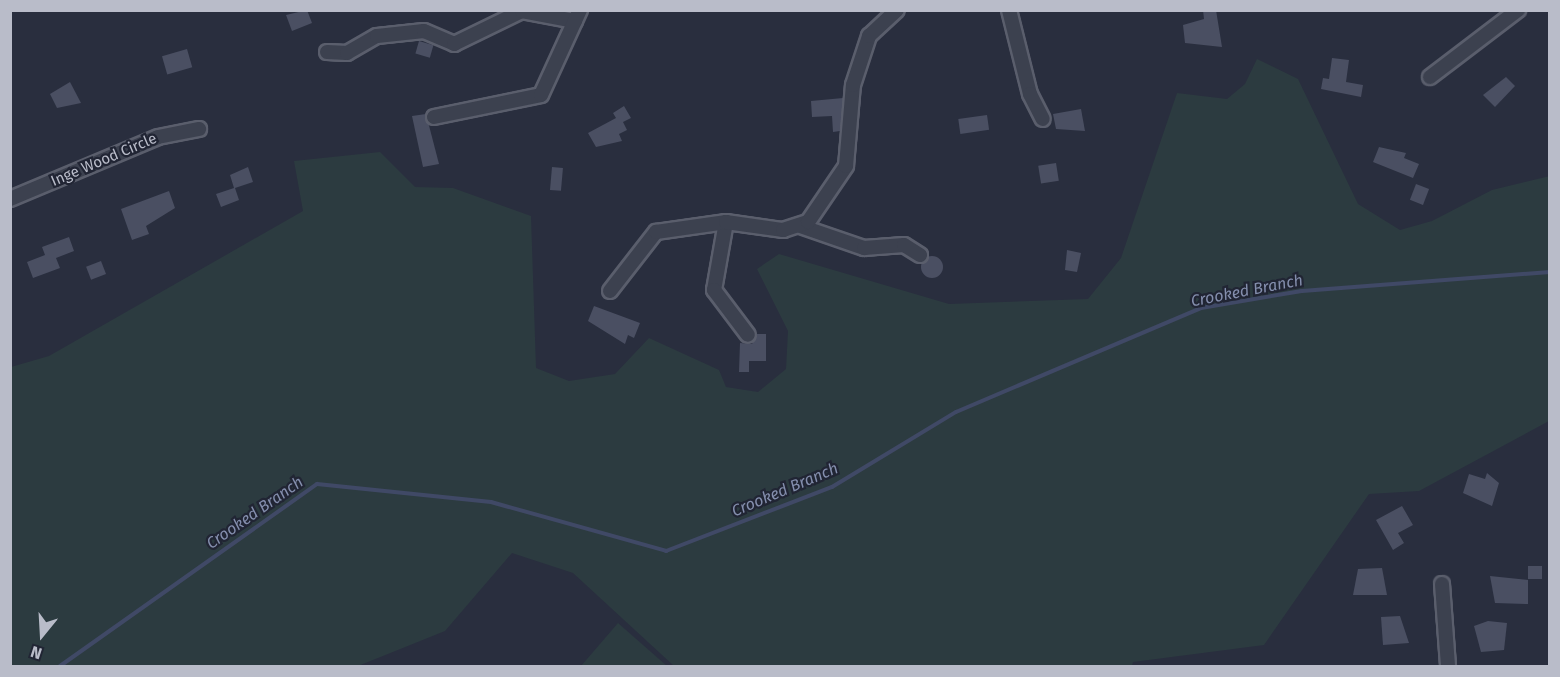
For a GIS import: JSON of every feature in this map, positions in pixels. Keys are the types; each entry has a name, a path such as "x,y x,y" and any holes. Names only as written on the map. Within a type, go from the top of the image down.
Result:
{"street":[{"path":"327,52 347,53 377,36 424,31 454,45 522,10 577,16 541,95 434,117"},
{"path":"800,226 846,166 856,69 876,26 897,10"},
{"path":"1009,10 1030,94 1043,119"},
{"path":"1430,76 1518,10"},
{"name":"Inge Wood Circle","path":"10,200 158,137 199,129"},
{"path":"726,222 714,290 748,335"},
{"path":"610,291 656,232 726,222 783,230 800,226 864,248 904,245 920,255"},
{"path":"1442,584 1448,666"}],"shaded area":[{"path":"1257,59 1298,79 1358,204 1400,230 1432,221 1492,190 1550,176 1549,421 1419,491 1369,494 1264,645 1133,662 1132,666 674,666 573,573 512,553 445,631 358,666 11,666 11,367 49,356 303,211 294,161 380,152 415,187 453,188 531,216 536,368 569,381 615,374 649,338 719,370 726,387 758,392 786,369 788,331 757,269 779,254 949,304 1088,299 1121,258 1177,93 1227,99 1245,84"},
{"path":"618,623 667,666 581,666"}],"building":[{"path":"307,10 312,23 292,31 286,15"},
{"path":"1203,10 1216,10 1222,47 1185,43 1183,25 1204,19"},
{"path":"419,41 433,45 430,58 415,53"},
{"path":"187,49 192,67 167,74 162,56"},
{"path":"1332,58 1349,60 1346,82 1363,85 1361,97 1321,89 1323,78 1329,79"},
{"path":"1506,77 1515,86 1495,107 1483,95"},
{"path":"70,82 81,103 57,108 50,94"},
{"path":"843,98 840,131 833,132 832,116 812,117 811,101"},
{"path":"624,106 631,118 623,122 627,130 619,134 622,141 596,147 588,133 616,118 613,113"},
{"path":"1081,109 1085,131 1056,129 1053,114"},
{"path":"426,114 439,164 423,167 412,116"},
{"path":"987,115 989,130 960,134 958,119"},
{"path":"1379,147 1406,153 1404,158 1419,164 1413,178 1373,162"},
{"path":"1056,163 1059,181 1041,184 1038,166"},
{"path":"248,167 253,182 235,188 239,200 221,207 216,194 234,188 230,175"},
{"path":"552,167 563,168 561,191 550,190"},
{"path":"1416,184 1429,189 1423,205 1410,200"},
{"path":"169,191 175,208 146,226 149,234 132,240 121,209"},
{"path":"69,237 74,251 56,258 60,268 33,278 27,262 45,255 42,247"},
{"path":"1067,250 1081,253 1077,272 1065,270"},
{"path":"932,256 942,263 943,267 936,277 932,278 922,271 921,267 928,257"},
{"path":"101,261 106,274 91,280 86,267"},
{"path":"594,306 640,323 634,338 628,335 625,344 588,321"},
{"path":"757,334 766,334 766,361 749,361 749,372 739,372 740,343 752,344"},
{"path":"1487,473 1499,483 1492,506 1463,493 1469,474 1485,479"},
{"path":"1402,506 1413,525 1398,533 1404,543 1393,550 1376,520"},
{"path":"1528,566 1542,566 1542,579 1528,579"},
{"path":"1382,568 1387,595 1353,595 1358,569"},
{"path":"1490,576 1528,580 1528,604 1495,603"},
{"path":"1400,616 1409,643 1383,645 1381,617"},
{"path":"1488,621 1507,623 1504,650 1481,652 1474,626"}],"waterway":[{"name":"Crooked Branch","path":"60,666 317,484 491,502 666,551 832,487 956,412 1201,308 1302,291 1550,272"}]}
